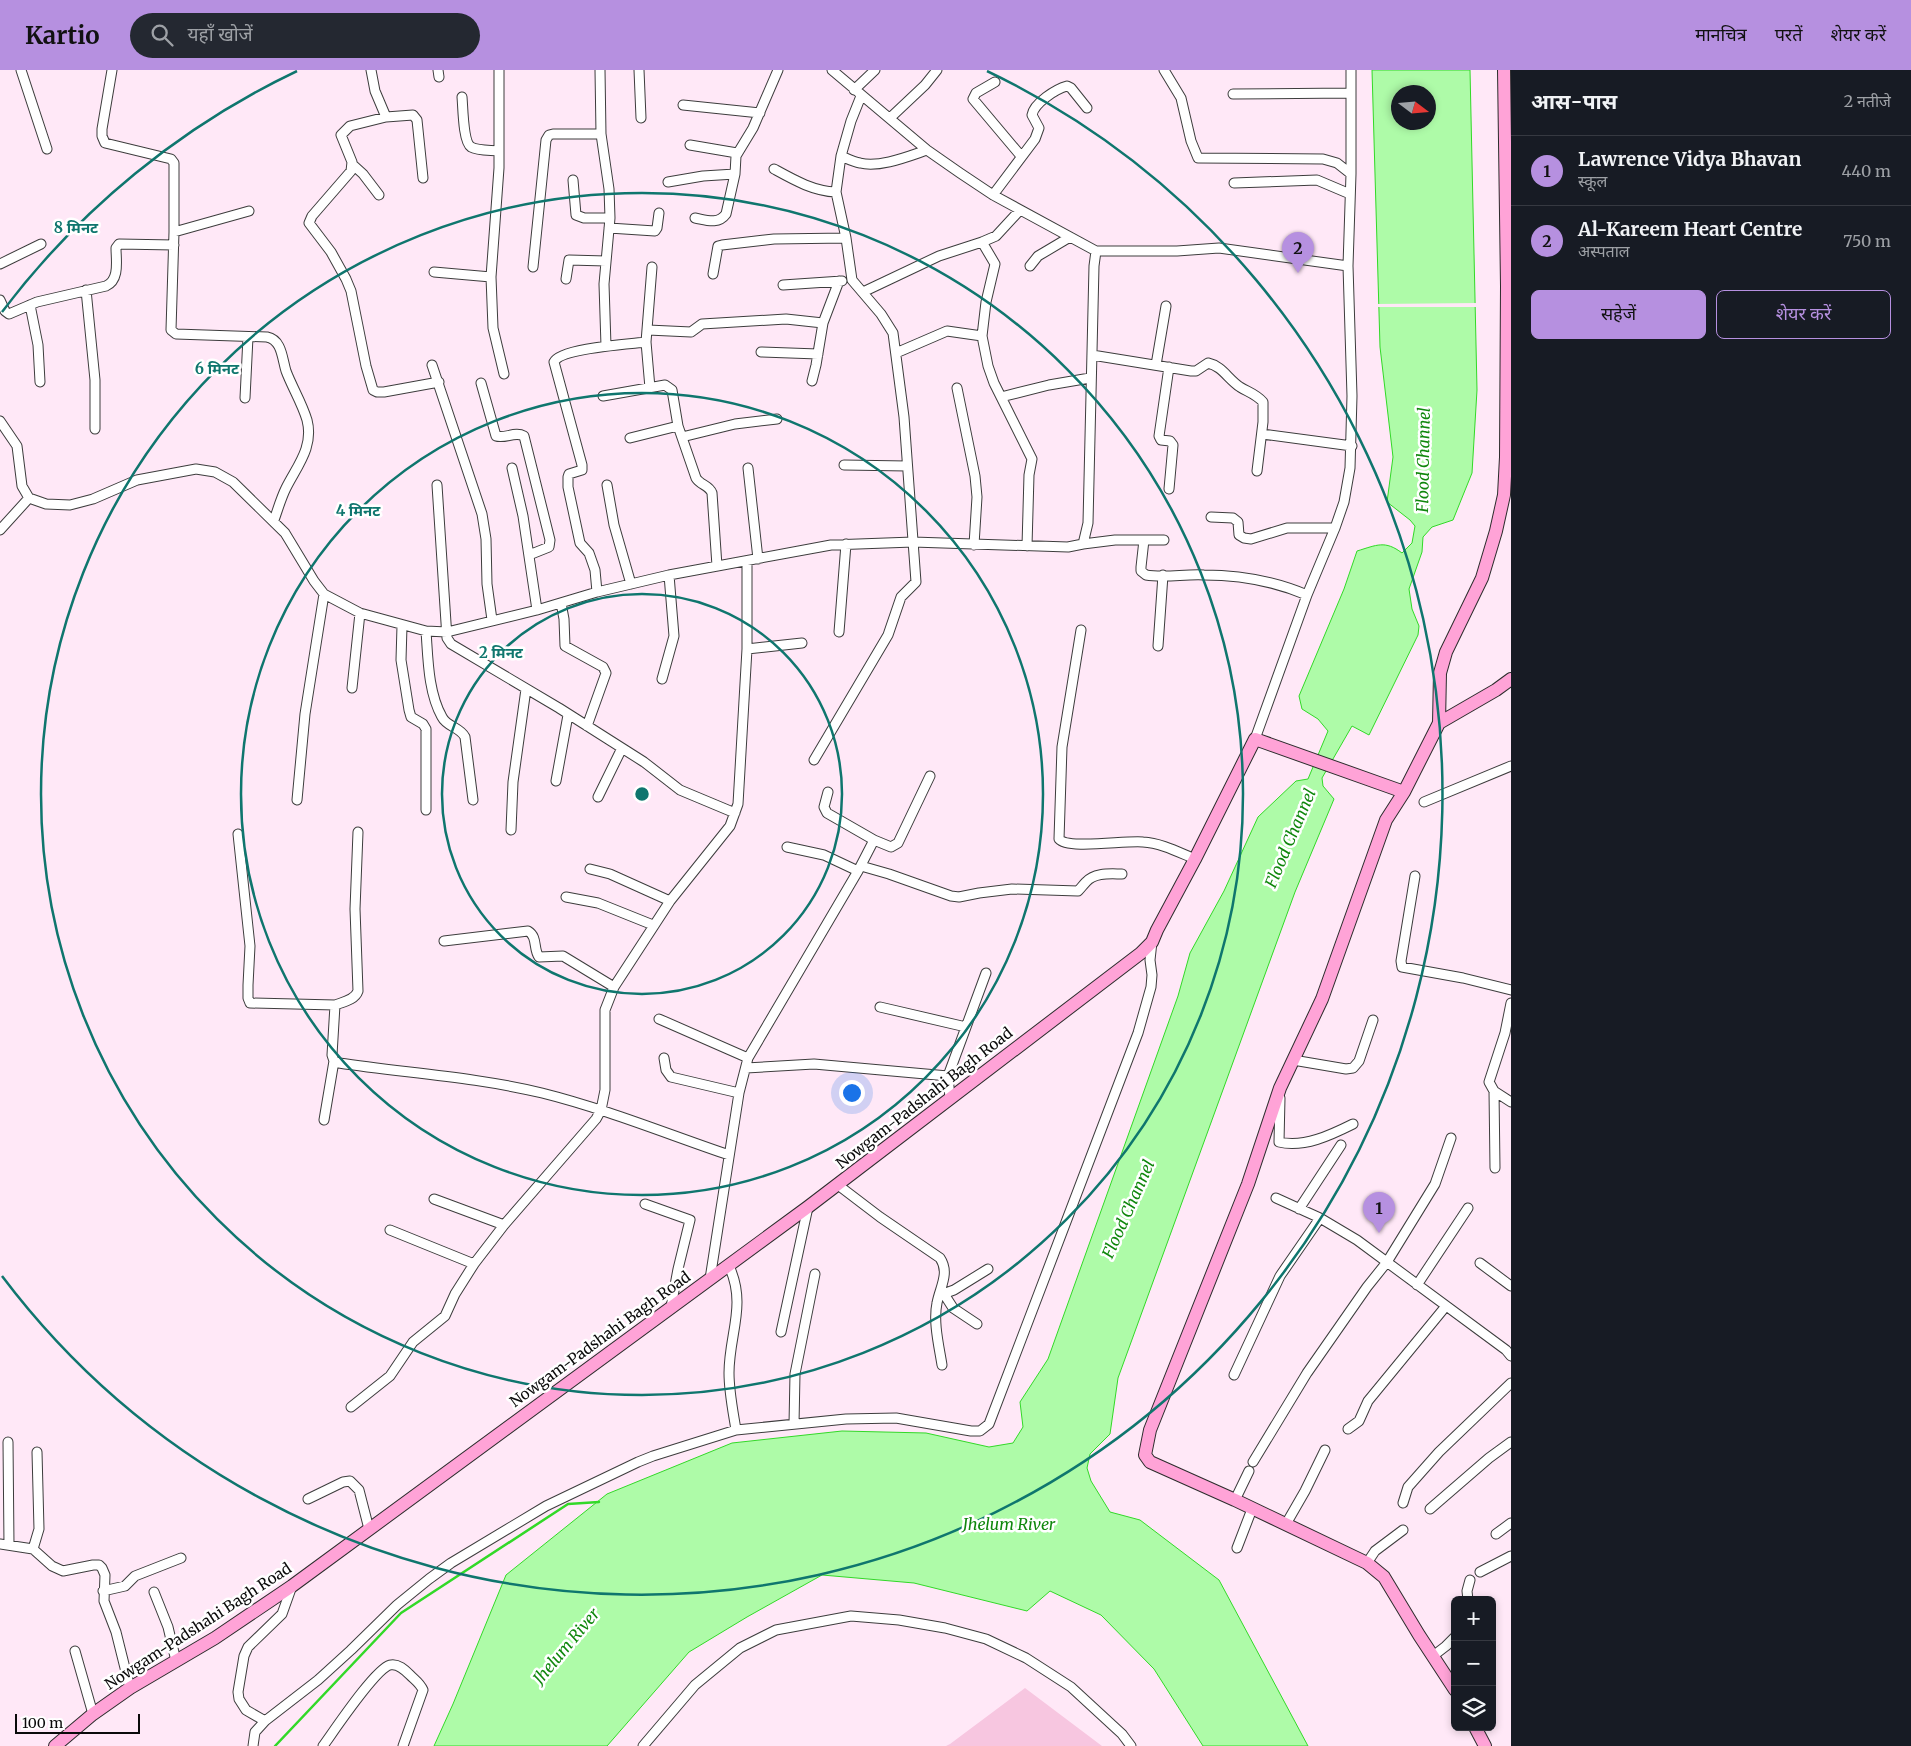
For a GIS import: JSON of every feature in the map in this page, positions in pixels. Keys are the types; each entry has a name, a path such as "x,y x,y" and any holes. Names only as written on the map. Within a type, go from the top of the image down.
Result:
{"main road":[{"path":"1452,1686 1384,1577 1367,1563 1150,1462 1145,1455 1146,1442 1150,1430 1248,1184 1281,1087 1322,999 1386,820 1404,792 1439,723 1440,673 1446,652 1482,578 1496,531 1504,495 1506,457 1507,315 1504,70"},
{"path":"1439,723 1496,690 1511,679"},
{"path":"1152,942 1260,741 1404,792"},
{"name":"Nowgam-Padshahi Bagh Road","path":"55,1746 93,1714 130,1688 176,1661 292,1586 729,1266 838,1185 1152,942"},
{"path":"1477,1731 1485,1746"}],"street":[{"path":"20,70 47,149"},
{"path":"112,70 102,129 104,140 108,145 173,160 172,333 248,337 267,336 274,339 278,344 286,371 304,412 309,431 304,455 287,485 274,520"},
{"path":"371,70 375,91 386,117"},
{"path":"499,70 499,168 491,277 493,328 504,374"},
{"path":"600,70 601,134 609,189 610,218 604,284 606,346"},
{"path":"639,70 641,118"},
{"path":"694,218 714,222 723,218 726,214 735,174 737,153 760,113 778,70"},
{"path":"832,70 927,150 993,195 1096,251 1177,251 1219,248 1348,266"},
{"path":"814,760 888,635 901,597 915,584 916,578 896,353 890,327 852,280 846,238 836,192 842,156 858,93 875,70"},
{"path":"890,118 937,70"},
{"path":"1164,70 1180,98 1191,141 1198,158 1204,160 1323,158 1337,163 1351,174"},
{"path":"1260,741 1307,595 1335,528 1348,488 1352,446 1348,266 1351,174 1351,70"},
{"path":"995,82 976,93 973,99 1021,156"},
{"path":"993,195 1038,133 1039,128 1032,114 1033,110 1064,86 1069,87 1087,108"},
{"path":"1233,94 1350,93"},
{"path":"462,97 468,145 475,149 498,151"},
{"path":"683,104 760,113"},
{"path":"379,195 363,174 352,164 342,139 343,131 350,126 386,117 410,114 415,117 423,178"},
{"path":"533,267 546,140 549,135 553,134 601,134"},
{"path":"690,145 737,153"},
{"path":"842,156 861,163 873,164 903,158 927,150"},
{"path":"352,164 349,174 312,216 309,223 330,252 351,291 366,366 373,390 384,392 439,382"},
{"path":"774,168 806,186 823,191 836,192"},
{"path":"668,182 703,176 735,174"},
{"path":"573,180 576,216 584,218 610,218"},
{"path":"1234,183 1317,180 1350,194"},
{"path":"863,292 948,252 982,242 1002,231 1020,210"},
{"path":"174,232 249,211"},
{"path":"609,228 655,231 659,213"},
{"path":"1030,266 1038,256 1070,237"},
{"path":"713,274 717,248 722,245 774,239 846,238"},
{"path":"982,242 995,264 986,302 982,336 988,366 1001,397 1028,447 1032,459 1029,475 1027,546"},
{"path":"0,264 41,244"},
{"path":"0,300 4,311 9,314 30,305 106,286 114,281 116,248 119,244 174,245"},
{"path":"1083,544 1088,523 1090,378 1096,251"},
{"path":"566,279 569,260 606,261"},
{"path":"650,388 646,342 652,267"},
{"path":"434,272 491,277"},
{"path":"783,285 852,280"},
{"path":"812,381 823,323 839,281"},
{"path":"86,290 95,380 95,429"},
{"path":"30,305 38,345 40,382"},
{"path":"1156,365 1166,306"},
{"path":"648,330 691,332 702,324 786,319 823,323"},
{"path":"896,353 947,332 982,336"},
{"path":"245,398 248,337"},
{"path":"597,592 595,570 580,542 568,487 569,474 582,470 582,465 554,362 556,358 562,355 606,346 646,342"},
{"path":"761,352 818,354"},
{"path":"1092,354 1191,372 1208,363 1218,367 1236,384 1254,394 1263,402 1262,434 1257,471"},
{"path":"432,365 482,514 486,539 487,584 492,620"},
{"path":"1169,367 1159,436 1160,440 1170,441 1173,445 1170,489"},
{"path":"1001,397 1050,385 1090,378"},
{"path":"481,383 496,436 520,434 524,436 550,540 549,547 529,555"},
{"path":"603,396 665,385 672,390 678,426 696,478 710,488 712,493 717,566"},
{"path":"957,388 975,476 977,497 974,545"},
{"path":"682,437 736,424 777,419"},
{"path":"0,421 17,446 22,486 29,498 46,504 70,505 93,499 137,480 196,469 206,470 229,479 274,520 285,533 324,594 360,613 426,631 447,632 669,575 846,544 914,542 1068,546 1115,540 1164,540"},
{"path":"630,438 678,426"},
{"path":"1262,434 1352,446"},
{"path":"844,465 907,466"},
{"path":"512,468 518,489 536,610"},
{"path":"748,468 758,559"},
{"path":"437,485 447,632 451,644 644,762 680,790 735,813"},
{"path":"608,485 614,526 631,584"},
{"path":"0,530 29,498"},
{"path":"1211,517 1233,518 1238,522 1239,535 1248,539 1287,528 1335,528"},
{"path":"1144,540 1141,571 1143,574 1207,574 1248,578 1272,582 1307,595"},
{"path":"839,632 846,544"},
{"path":"351,1408 390,1376 413,1342 445,1316 455,1294 474,1264 504,1225 586,1131 601,1110 606,1090 604,1010 614,986 670,901 730,826 735,813 739,790 748,649 747,562"},
{"path":"662,679 674,636 669,575"},
{"path":"1158,646 1163,575"},
{"path":"297,800 305,714 324,594"},
{"path":"561,603 566,646 603,667 606,672 587,726"},
{"path":"352,688 360,613"},
{"path":"402,626 401,660 409,710 411,717 423,724 426,729 426,810"},
{"path":"1081,630 1062,748 1059,839 1068,844 1099,844 1118,841 1152,843 1195,859"},
{"path":"426,631 432,685 438,709 446,722 463,734 473,800"},
{"path":"748,649 802,643"},
{"path":"511,830 514,782 526,689"},
{"path":"556,782 568,715"},
{"path":"598,797 622,748"},
{"path":"1424,802 1511,766"},
{"path":"828,792 824,807 827,814 874,840 891,847 898,843 930,776"},
{"path":"238,834 250,946 248,998 250,1003 335,1005 357,996 358,991 355,908 358,832"},
{"path":"710,1279 739,1093 748,1058 860,869 874,840"},
{"path":"787,847 824,855 860,869 889,874 941,894 959,897 1012,889 1078,891 1087,880 1092,878 1106,874 1122,874"},
{"path":"590,869 610,874 670,901"},
{"path":"1415,876 1401,961 1402,967 1463,978 1511,990"},
{"path":"566,897 598,903 653,925"},
{"path":"444,941 528,931 534,936 539,957 563,956 614,986"},
{"path":"253,1746 255,1732 265,1721 338,1662 416,1588 459,1558 546,1506 653,1456 736,1430 846,1419 896,1418 975,1431 988,1424 1138,1033 1151,987 1150,960 1152,942"},
{"path":"950,1098 948,1076 986,973"},
{"path":"1511,1003 1508,1034 1489,1079 1494,1091 1511,1102"},
{"path":"324,1120 334,1061 332,1054 335,1005"},
{"path":"880,1007 966,1027"},
{"path":"659,1019 748,1058"},
{"path":"1293,1060 1346,1069 1353,1068 1359,1061 1373,1020"},
{"path":"664,1058 666,1070 671,1076 739,1093"},
{"path":"334,1061 522,1089 601,1110 729,1156"},
{"path":"746,1068 814,1064 948,1076"},
{"path":"1281,1087 1279,1142 1309,1142 1335,1133 1353,1124"},
{"path":"1494,1091 1495,1168"},
{"path":"1253,1462 1307,1373 1367,1287 1387,1262 1435,1184 1451,1138"},
{"path":"1299,1209 1341,1144"},
{"path":"838,1185 880,1217 940,1258 945,1272 942,1295 936,1309 942,1365"},
{"path":"1276,1198 1320,1218 1357,1240 1509,1350"},
{"path":"434,1199 504,1225"},
{"path":"645,1204 690,1220 671,1307"},
{"path":"781,1332 808,1207"},
{"path":"1417,1285 1468,1208"},
{"path":"1234,1375 1280,1276 1320,1218"},
{"path":"390,1230 474,1264"},
{"path":"1480,1262 1511,1286"},
{"path":"729,1266 737,1286 738,1300 729,1373 736,1430"},
{"path":"942,1295 988,1269"},
{"path":"794,1424 795,1374 815,1274"},
{"path":"942,1295 953,1308 977,1324"},
{"path":"1348,1428 1359,1421 1368,1401 1446,1306"},
{"path":"1403,1503 1408,1488 1439,1452 1511,1383"},
{"path":"8,1442 4,1545 33,1549 52,1566 63,1571 93,1565 99,1566 104,1575 104,1601 116,1632 130,1688"},
{"path":"1430,1510 1489,1458 1511,1442"},
{"path":"1286,1524 1305,1492 1325,1450"},
{"path":"33,1549 38,1529 37,1452"},
{"path":"1235,1500 1249,1471"},
{"path":"308,1499 343,1482 350,1481 359,1490 369,1529"},
{"path":"1237,1548 1252,1509"},
{"path":"1496,1534 1511,1523"},
{"path":"1367,1563 1375,1551 1403,1530"},
{"path":"1480,1572 1511,1556"},
{"path":"103,1591 122,1587 135,1576 181,1558"},
{"path":"1468,1596 1470,1580"},
{"path":"265,1721 246,1710 239,1699 238,1692 244,1656 248,1647 282,1614 292,1586"},
{"path":"154,1592 168,1627 176,1661"},
{"path":"643,1746 695,1685 740,1648 776,1630 851,1616 899,1620 945,1628 986,1639 1010,1650 1035,1663 1071,1687 1122,1734 1132,1746"},
{"path":"1433,1656 1451,1641"},
{"path":"75,1651 93,1714"},
{"path":"323,1746 358,1697 386,1668 393,1664 399,1666 420,1683 423,1690 403,1746"}],"shaded area":[{"path":"1025,1688 1102,1746 946,1746 950,1744"}],"water":[{"path":"1372,70 1470,70 1477,390 1472,473 1453,520 1432,527 1423,537 1422,552 1409,589 1412,609 1419,626 1418,635 1369,735 1352,726 1322,778 1323,786 1334,799 1295,892 1118,1378 1110,1434 1090,1454 1087,1468 1091,1481 1110,1512 1140,1520 1219,1580 1308,1746 1203,1746 1154,1669 1101,1615 1050,1591 1027,1611 914,1583 822,1575 689,1652 607,1746 434,1746 506,1575 607,1494 732,1443 842,1431 926,1433 989,1447 1013,1443 1023,1427 1020,1402 1048,1359 1178,996 1190,953 1224,891 1258,817 1296,781 1308,779 1328,731 1318,719 1302,709 1299,696 1344,589 1357,551 1386,545 1402,553 1412,543 1415,526 1387,502 1393,457 1380,347"}],"pier":[{"path":"1478,303 1478,307 1376,307 1376,304"}],"waterway":[{"path":"275,1746 401,1613 568,1504 599,1502"}],"place":[{"name":"Al-Kareem Heart Centre","path":"1298,273"},
{"name":"Lawrence Vidya Bhavan","path":"1379,1233"}],"water label":[{"name":"Flood Channel","path":"1423,460"},
{"name":"Flood Channel","path":"1290,838"},
{"name":"Flood Channel","path":"1128,1209"},
{"name":"Jhelum River","path":"1009,1524"},
{"name":"Jhelum River","path":"566,1646"}]}
